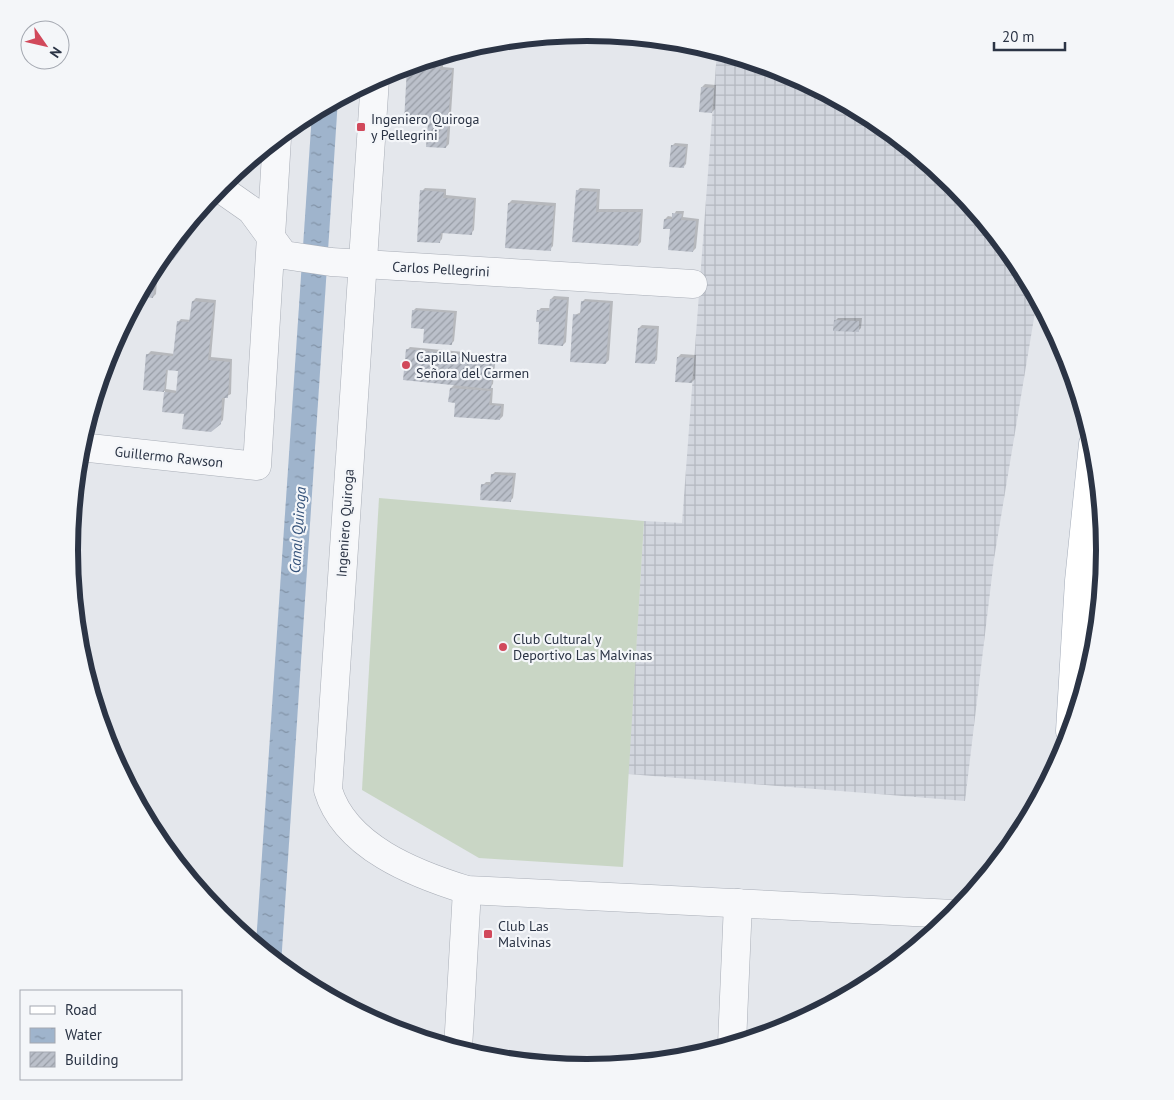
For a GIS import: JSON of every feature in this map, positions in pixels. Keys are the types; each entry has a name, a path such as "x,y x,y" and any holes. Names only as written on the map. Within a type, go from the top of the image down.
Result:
{"main road":[{"path":"1072,705 1079,581 1090,476"}],"street":[{"name":"Ingeniero Quiroga","path":"374,88 328,790 342,817 360,837 415,871 467,890 943,913"},
{"path":"271,237 276,146"},
{"name":"Carlos Pellegrini","path":"225,192 251,210 284,255 331,262 694,284"},
{"name":"Guillermo Rawson","path":"89,448 257,466 271,237"},
{"path":"458,1042 467,890"},
{"path":"732,1037 738,903"}],"shaded area":[{"path":"716,58 751,68 812,94 841,109 897,146 947,190 991,240 1010,267 1035,310 994,559 965,801 628,774 644,521 682,523"}],"green space":[{"name":"Club Cultural y Deportivo Las Malvinas","path":"379,498 644,521 623,867 479,858 362,790"}],"water":[{"name":"Canal Quiroga","path":"337,107 282,957 257,936 311,122"}],"building":[{"path":"440,63 440,70 452,70 446,148 426,147 428,123 404,122 407,74"},
{"path":"701,87 714,88 712,113 699,112"},
{"path":"671,145 686,147 684,168 669,167"},
{"path":"420,190 444,192 443,198 474,200 472,235 441,233 440,243 417,242"},
{"path":"576,190 597,192 596,212 641,212 638,246 572,242"},
{"path":"508,203 554,206 551,251 505,248"},
{"path":"672,213 682,214 681,220 696,221 693,252 668,250 670,229 663,229 664,219 672,219"},
{"path":"203,219 173,260 170,258 183,240"},
{"path":"154,283 155,283 153,298 146,297"},
{"path":"550,299 567,300 563,346 538,344 539,322 536,322 537,310 549,311"},
{"path":"192,301 214,303 208,360 230,362 228,398 222,398 221,424 211,432 182,429 184,414 162,412 164,392 143,390 146,354 173,356 177,321 189,322","holes":["166,370 178,371 176,393 164,392"]},
{"path":"581,301 610,303 606,364 570,362 573,314 580,315"},
{"path":"412,310 454,313 452,345 423,343 424,329 411,328"},
{"path":"834,320 859,321 859,332 833,331"},
{"path":"638,328 657,329 655,364 635,363"},
{"path":"406,349 494,358 491,389 403,380"},
{"path":"677,357 694,358 692,383 675,382"},
{"path":"450,388 491,391 489,405 501,406 500,420 454,417 455,403 448,402"},
{"path":"491,474 513,476 511,502 480,500 481,484 490,485"}],"place":[{"name":"Ingeniero Quiroga y Pellegrini","path":"361,127"},
{"name":"Capilla Nuestra Señora del Carmen","path":"406,365"},
{"name":"Club Cultural y Deportivo Las Malvinas","path":"503,647"},
{"name":"Club Las Malvinas","path":"488,934"}]}
